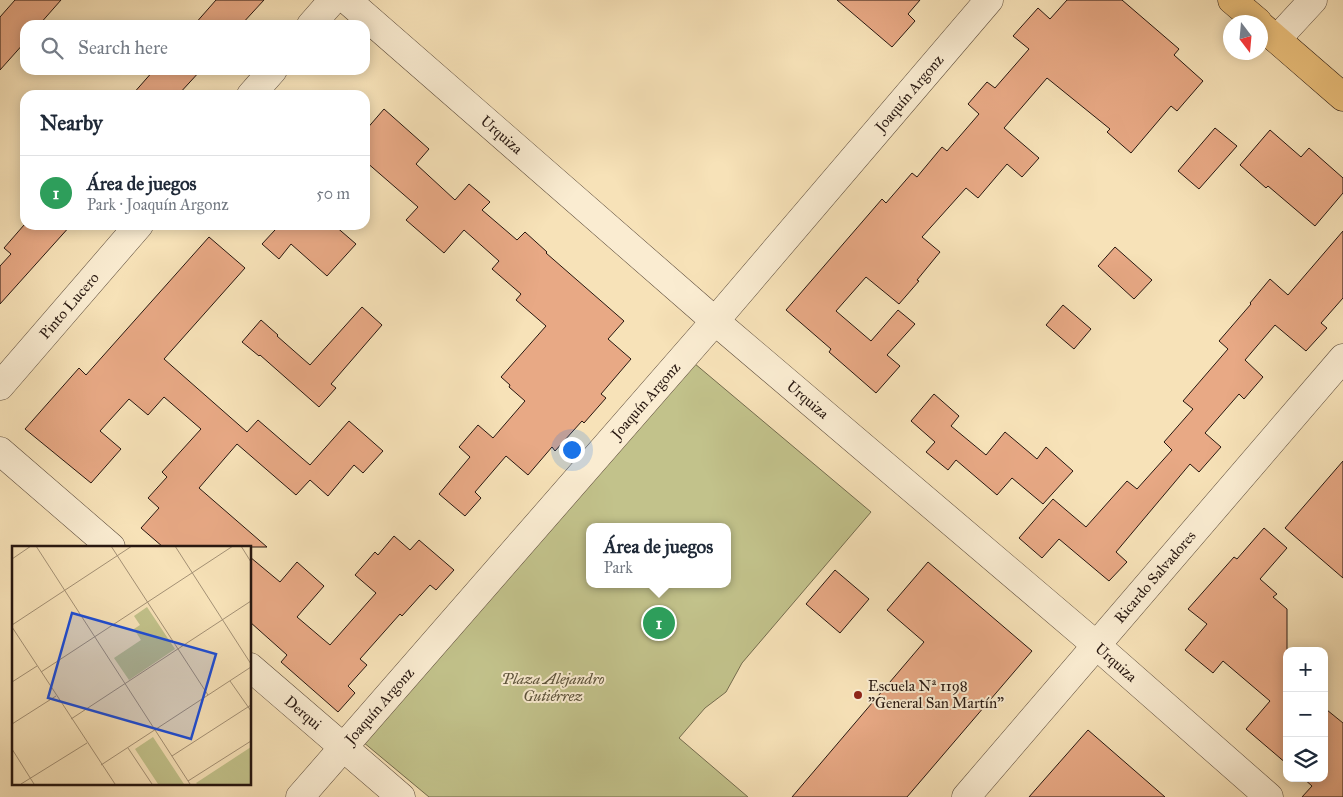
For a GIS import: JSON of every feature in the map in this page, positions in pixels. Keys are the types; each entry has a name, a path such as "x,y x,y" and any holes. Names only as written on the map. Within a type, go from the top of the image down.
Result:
{"main road":[{"path":"1232,0 1249,15"},
{"path":"1268,32 1343,97"}],"street":[{"path":"315,20 333,0"},
{"name":"Urquiza","path":"347,0 370,20"},
{"name":"Joaquín Argonz","path":"300,797 715,321 989,0"},
{"path":"1268,27 1313,0"},
{"name":"Urquiza","path":"370,20 715,321 1096,645 1269,797"},
{"path":"255,90 269,75"},
{"name":"Pinto Lucero","path":"0,386 135,230"},
{"name":"Ricardo Salvadores","path":"966,797 1343,358"},
{"path":"0,451 110,546"},
{"name":"Derqui","path":"251,668 401,797"}],"green space":[{"name":"Plaza Alejandro Gutiérrez","path":"688,358 871,512 742,663 726,692 705,708 679,738 748,797 429,797 363,742"}],"building":[{"path":"15,0 61,0 43,20 20,20 20,48 0,70 0,17"},
{"path":"216,0 264,0 246,20 198,20"},
{"path":"837,0 920,0 908,14 915,21 892,47"},
{"path":"1067,0 1122,0 1179,49 1174,55 1203,81 1177,111 1171,106 1131,153 1107,132 1110,129 1047,78 1004,128 1039,158 1022,177 1007,164 978,198 966,188 922,237 940,252 899,304 866,277 836,311 871,341 898,310 915,324 887,355 900,366 876,393 829,352 831,349 786,310 882,199 886,203 912,173 917,177 942,147 947,151 979,114 968,104 987,82 995,88 1029,49 1013,36 1038,8 1050,19"},
{"path":"150,75 196,75 183,90 136,90"},
{"path":"384,109 429,149 416,164 455,200 469,184 490,202 482,210 517,240 525,232 546,253 624,321 608,339 631,359 601,394 606,398 555,451 552,447 528,475 506,456 475,492 481,498 465,516 439,494 470,457 459,447 478,425 493,438 525,401 501,377 546,326 516,300 521,294 492,269 499,261 464,230 444,253 406,220 418,207 370,165 370,125"},
{"path":"1215,128 1237,146 1199,189 1178,171"},
{"path":"1270,130 1301,157 1309,148 1343,178 1343,193 1315,226 1240,165"},
{"path":"20,230 67,230 0,304 0,266 11,254 4,248"},
{"path":"275,230 340,230 356,244 327,276 291,244 279,259 262,244"},
{"path":"1343,231 1343,298 1321,323 1327,328 1306,351 1275,325 1245,360 1263,377 1244,399 1239,394 1205,433 1221,447 1199,472 1190,464 1116,552 1127,562 1109,581 1059,539 1042,558 1019,538 1053,499 1086,527 1127,481 1137,489 1172,450 1164,442 1193,409 1183,401 1228,349 1219,341 1270,279 1288,295"},
{"path":"209,237 245,268 164,359 247,432 258,420 310,465 349,421 383,451 363,473 354,465 328,496 310,480 296,495 237,444 199,488 267,547 162,546 141,528 159,508 148,498 167,477 162,472 201,429 164,397 148,415 129,399 100,431 121,449 91,483 25,429 79,368 86,375"},
{"path":"1115,247 1152,280 1134,299 1098,266"},
{"path":"1063,305 1091,329 1074,349 1046,325"},
{"path":"362,307 382,325 331,384 336,388 319,407 260,355 242,342 261,320 310,365"},
{"path":"934,394 959,416 951,426 986,455 1005,432 1037,459 1046,447 1073,471 1043,504 1012,478 997,495 956,460 948,470 926,452 935,442 911,421"},
{"path":"1343,461 1343,578 1285,528"},
{"path":"1264,528 1287,548 1260,579 1277,594 1273,597 1287,609 1287,647 1283,647 1283,761 1246,729 1270,701 1223,661 1213,673 1185,650 1207,624 1188,609 1234,557 1237,559"},
{"path":"394,536 410,550 419,540 454,570 436,590 430,585 402,616 400,614 360,659 367,665 348,686 355,693 338,712 281,662 287,655 251,623 251,558 280,582 297,562 324,586 297,617 330,645 376,593 355,575 375,552 378,555"},
{"path":"928,562 1032,651 907,797 792,797 924,642 887,610"},
{"path":"835,570 869,599 840,633 806,604"},
{"path":"1328,711 1343,723 1343,797 1302,797 1312,786 1308,782 1328,782"},
{"path":"1088,730 1165,797 1029,797"}],"place":[{"name":"Área de juegos","path":"659,623"},
{"name":"Escuela Nª 1198 \"General San Martín\"","path":"858,695"}]}
